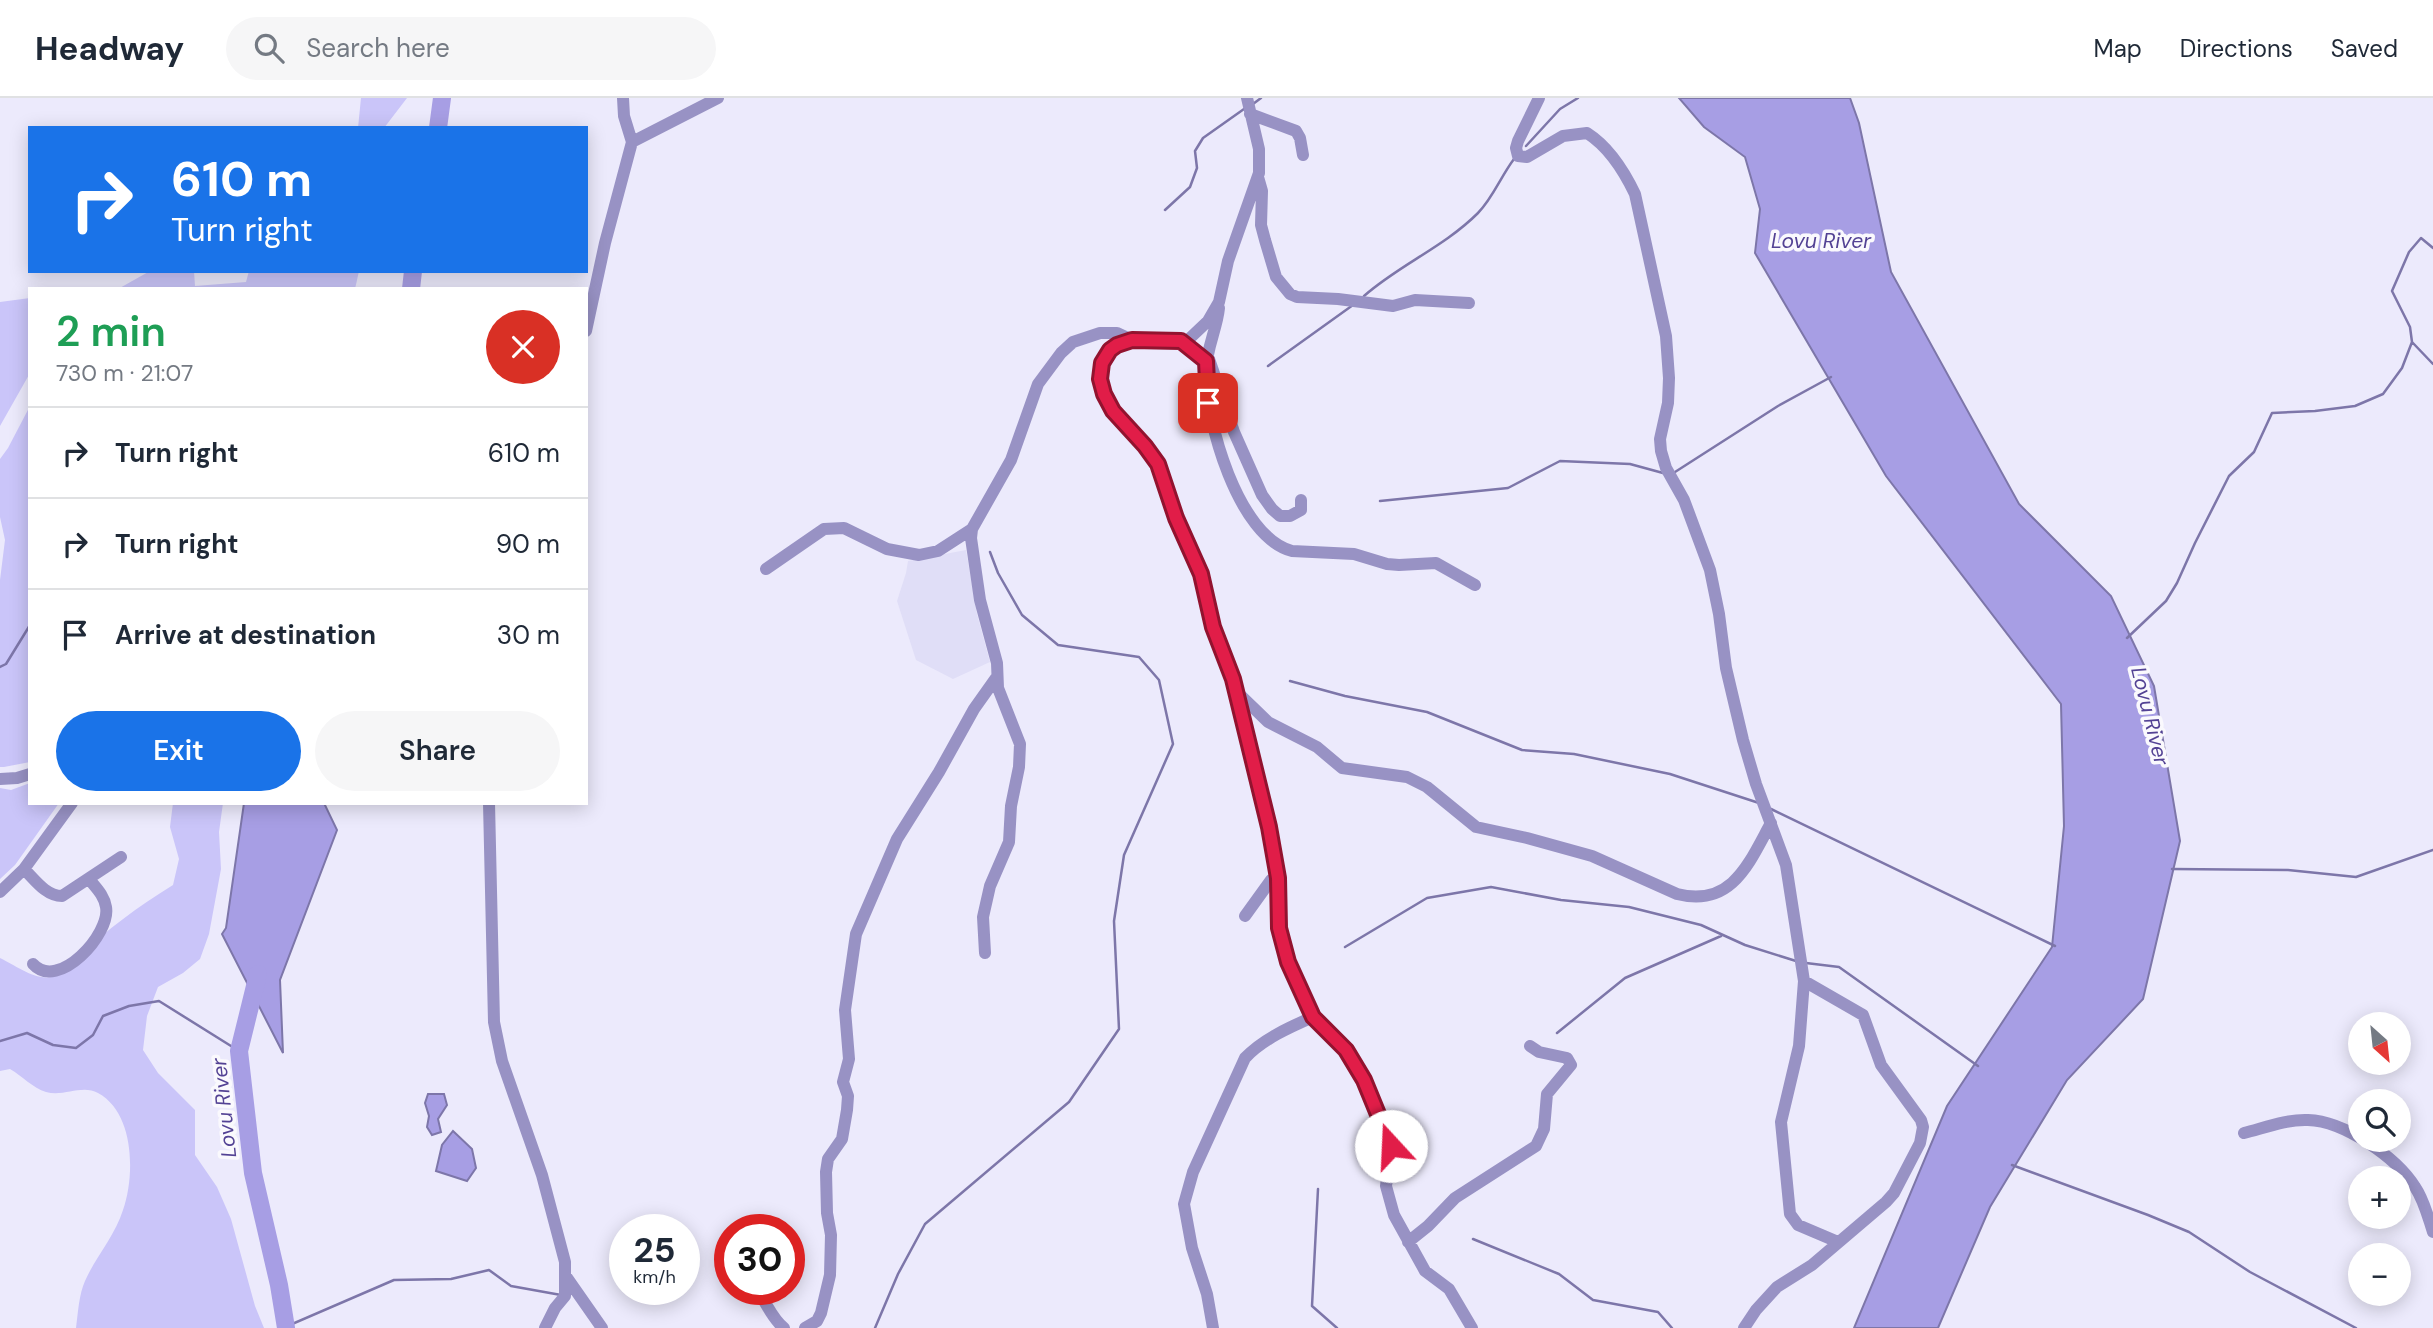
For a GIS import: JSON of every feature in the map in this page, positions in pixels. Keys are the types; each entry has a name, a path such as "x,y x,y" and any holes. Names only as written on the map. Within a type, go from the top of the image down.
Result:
{"street":[{"path":"588,322 605,243 632,142 624,116 623,98"},
{"path":"632,142 718,98"},
{"path":"1247,98 1261,163 1228,261 1217,324 1207,359 1206,382 1211,420 1227,469 1257,525 1282,548 1303,552 1353,554 1387,564 1436,563 1475,584"},
{"path":"1539,98 1518,141 1518,156 1527,157 1563,136 1587,133 1614,159 1635,194 1666,336 1668,402 1660,439 1661,452 1666,468 1694,524 1710,570 1720,614 1726,668 1743,740 1786,864 1804,981 1799,1046 1781,1122 1790,1214 1798,1225 1838,1242"},
{"path":"1250,114 1296,131 1303,155"},
{"path":"1258,177 1262,191 1261,225 1271,265 1276,277 1290,294 1297,297 1393,306 1415,300 1469,303"},
{"path":"1219,302 1199,332 1181,341 1132,340 1117,345 1106,356 1100,372 1104,394 1118,417 1150,452 1161,472 1176,518 1201,574 1213,627 1235,690 1269,827 1278,878 1282,942 1288,962 1313,1017 1346,1050 1370,1091 1391,1146 1386,1186 1389,1202 1408,1242 1425,1270 1449,1289 1472,1328"},
{"path":"985,953 983,917 990,886 1009,842 1011,806 1020,757 1018,735 996,678 996,663 980,600 972,529 1011,460 1038,384 1061,353 1073,342 1100,333 1118,333 1132,340"},
{"path":"1181,341 1207,359 1234,432 1269,505 1280,516 1290,516 1301,510 1301,500"},
{"path":"766,569 824,529 844,528 887,549 919,555 938,551 972,529"},
{"path":"805,1328 817,1321 830,1275 831,1235 827,1213 826,1172 828,1159 842,1139 847,1114 848,1096 844,1082 849,1053 845,1010 856,934 897,839 974,709 996,678"},
{"path":"1235,690 1268,722 1318,747 1346,770 1407,777 1433,791 1476,827 1592,856 1692,898 1712,896 1734,882 1746,869 1771,823"},
{"path":"0,779 28,775"},
{"path":"0,892 24,869 71,805"},
{"path":"489,805 494,1022 502,1061 542,1175 565,1262 565,1296 555,1308 545,1328"},
{"path":"24,869 47,891 56,896 66,895 121,856"},
{"path":"1245,916 1270,880 1278,878"},
{"path":"33,964 38,970 57,970 75,962 90,946 107,912 103,898 89,879"},
{"path":"1744,1328 1777,1287 1812,1265 1894,1193 1920,1143 1923,1127 1916,1112 1881,1065 1863,1015 1804,981"},
{"path":"1213,1328 1207,1294 1192,1248 1184,1204 1193,1172 1245,1058 1253,1049 1313,1017"},
{"path":"1408,1242 1455,1198 1528,1152 1540,1139 1546,1119 1547,1094 1570,1068 1571,1062 1567,1058 1539,1052 1530,1046"},
{"path":"2244,1133 2304,1119 2321,1121 2348,1131 2393,1160 2405,1172 2417,1189 2433,1232"},
{"path":"565,1275 602,1328"},
{"path":"767,1305 775,1321 783,1328"}],"shaded area":[{"path":"361,98 407,98 386,126 358,126"},
{"path":"146,273 194,273 195,286 246,282 248,273 359,273 355,287 122,287"},
{"path":"28,298 28,377 0,426 0,302"},
{"path":"28,410 28,762 0,767 0,580 5,540 0,517 0,459"},
{"path":"966,550 977,614 990,662 953,679 916,660 897,601 908,561"},
{"path":"28,784 28,805 58,805 15,865 0,879 0,788 11,790"},
{"path":"173,805 223,805 219,832 221,869 209,934 200,959 183,973 158,987 147,1016 143,1050 158,1073 195,1110 195,1155 217,1187 231,1219 255,1306 264,1328 76,1328 85,1281 123,1210 129,1180 129,1146 119,1115 110,1102 98,1093 86,1090 46,1092 10,1069 0,1071 0,958 31,974 45,977 55,976 65,970 111,928 173,885 179,859 170,827"}],"water":[{"name":"Lovu River","path":"1679,98 1850,98 1859,123 1891,272 2019,504 2111,596 2154,686 2180,841 2143,999 2067,1080 1990,1207 1938,1328 1854,1328 1947,1106 2052,947 2064,826 2061,704 1886,476 1755,253 1760,209 1745,157 1704,127"},
{"path":"244,805 325,805 337,830 280,980 283,1053 222,934 226,928"},
{"path":"428,1094 444,1094 447,1105 438,1119 441,1132 432,1135 427,1127 429,1116 425,1103"},
{"path":"453,1131 472,1149 476,1168 467,1181 436,1171 442,1145"}],"waterway":[{"name":"Lovu River","path":"438,126 442,98"},
{"path":"1253,104 1261,98"},
{"path":"1526,146 1560,109 1578,98"},
{"path":"1165,210 1190,187 1197,168 1195,151 1203,138 1244,109"},
{"path":"1364,296 1465,225 1488,201 1514,159"},
{"path":"2127,638 2166,601 2229,476 2254,452 2272,413 2355,406 2383,394 2402,368 2412,342 2410,327 2392,291 2409,252 2421,238 2433,248"},
{"name":"Lovu River","path":"411,287 413,273"},
{"path":"1268,366 1353,305"},
{"path":"2412,342 2433,364"},
{"path":"1675,472 1778,406 1831,377"},
{"path":"1380,501 1508,488 1560,461 1630,464 1663,473"},
{"path":"875,1328 898,1274 925,1224 1069,1102 1119,1029 1114,921 1124,855 1173,744 1159,680 1139,657 1058,645 1022,615 998,573 990,552"},
{"path":"0,667 6,664 28,628"},
{"path":"1290,681 1345,696 1427,712 1522,750 1574,754 1670,774 1759,803"},
{"path":"1771,809 2055,946"},
{"path":"2172,869 2288,870 2356,877 2433,850"},
{"path":"1345,947 1427,898 1491,887 1561,900 1629,907 1701,925 1745,945 1796,961"},
{"path":"1557,1033 1625,978 1721,936"},
{"path":"1806,963 1839,967 1978,1066"},
{"name":"Lovu River","path":"258,974 239,1051 253,1173 279,1285 286,1328"},
{"path":"0,1041 27,1033 53,1045 76,1048 93,1035 103,1016 129,1006 159,1001 239,1051"},
{"path":"2012,1165 2189,1232 2250,1272 2356,1328"},
{"path":"1318,1189 1312,1306 1337,1328"},
{"path":"1473,1239 1559,1274 1593,1300 1658,1312 1672,1328"},
{"path":"283,1328 394,1280 451,1279 489,1270 511,1286 561,1295"}],"route":[{"path":"1208,403 1206,361 1181,341 1126,341 1110,350 1102,363 1100,379 1104,394 1113,411 1158,464 1176,518 1201,574 1213,627 1233,679 1269,827 1278,878 1279,928 1288,962 1313,1017 1346,1050 1358,1069 1391,1146"}]}
